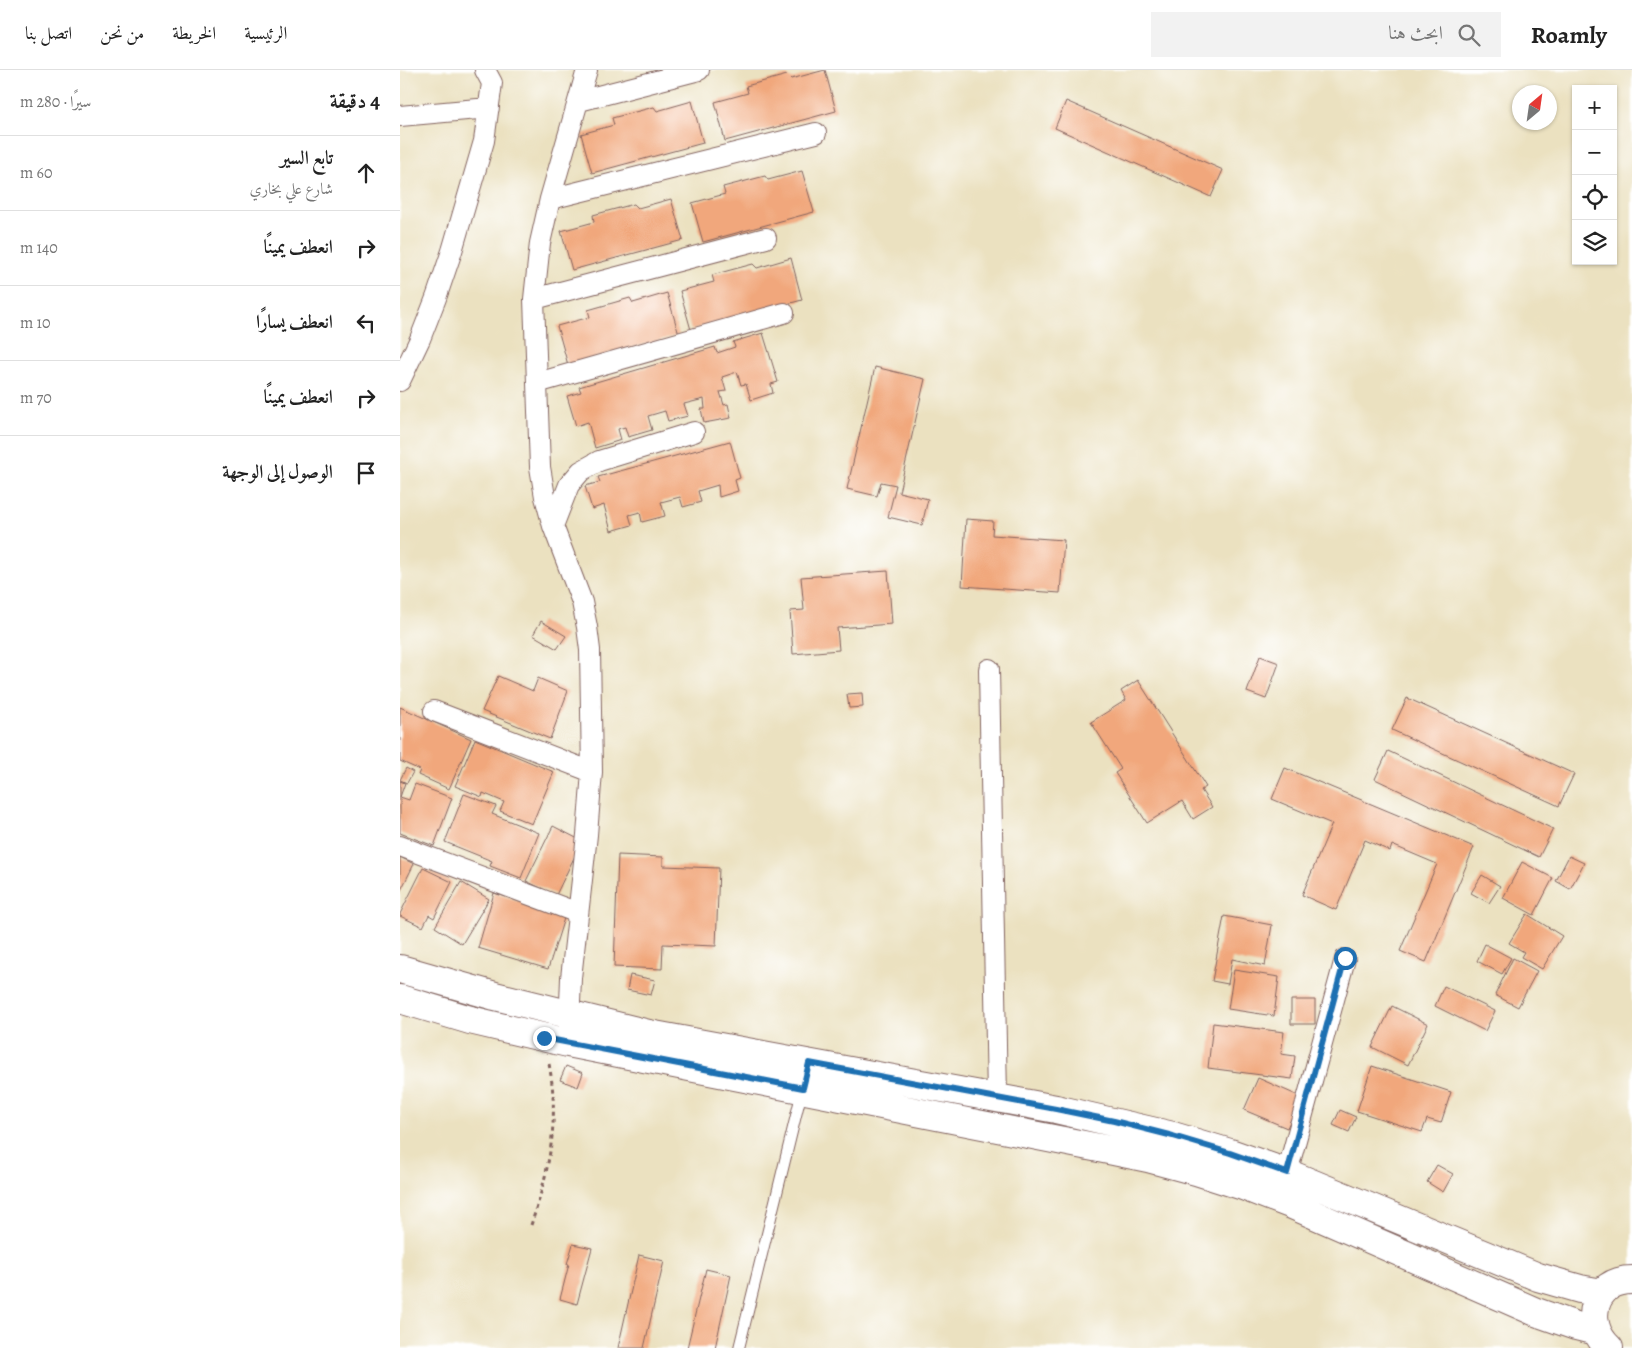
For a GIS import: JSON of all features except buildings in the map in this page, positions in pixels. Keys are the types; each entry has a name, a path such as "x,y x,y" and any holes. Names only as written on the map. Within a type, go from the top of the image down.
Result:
{"main road":[{"path":"400,969 495,996 649,1034 806,1076 1196,1171 1290,1204 1536,1312 1603,1339"},
{"path":"400,999 470,1020 556,1041 806,1076 997,1098 1064,1110 1173,1136 1287,1173 1517,1269 1559,1284 1602,1293"},
{"path":"1603,1339 1593,1318 1595,1305 1602,1293 1610,1286 1619,1281 1632,1280"}],"street":[{"path":"400,381 420,340 452,251 484,141 492,83 485,70"},
{"path":"556,1041 569,1015 592,772 590,650 588,628 582,602 553,526 544,496 540,467 534,299 540,243 550,199 587,70"},
{"path":"579,102 699,70"},
{"path":"400,116 489,108"},
{"path":"550,199 816,133"},
{"path":"534,299 766,238"},
{"path":"537,383 784,313"},
{"path":"553,526 569,484 581,471 599,461 694,432"},
{"path":"990,669 997,1098"},
{"path":"434,711 592,772"},
{"path":"400,846 578,913"},
{"path":"1287,1173 1345,958"}],"lane":[{"path":"739,1348 806,1076"}],"path":[{"path":"531,1225 543,1189 551,1152 554,1114 551,1075 556,1041"}],"route":[{"path":"544,1038 803,1088 809,1063 1114,1121 1230,1153 1287,1173 1345,958"}]}
